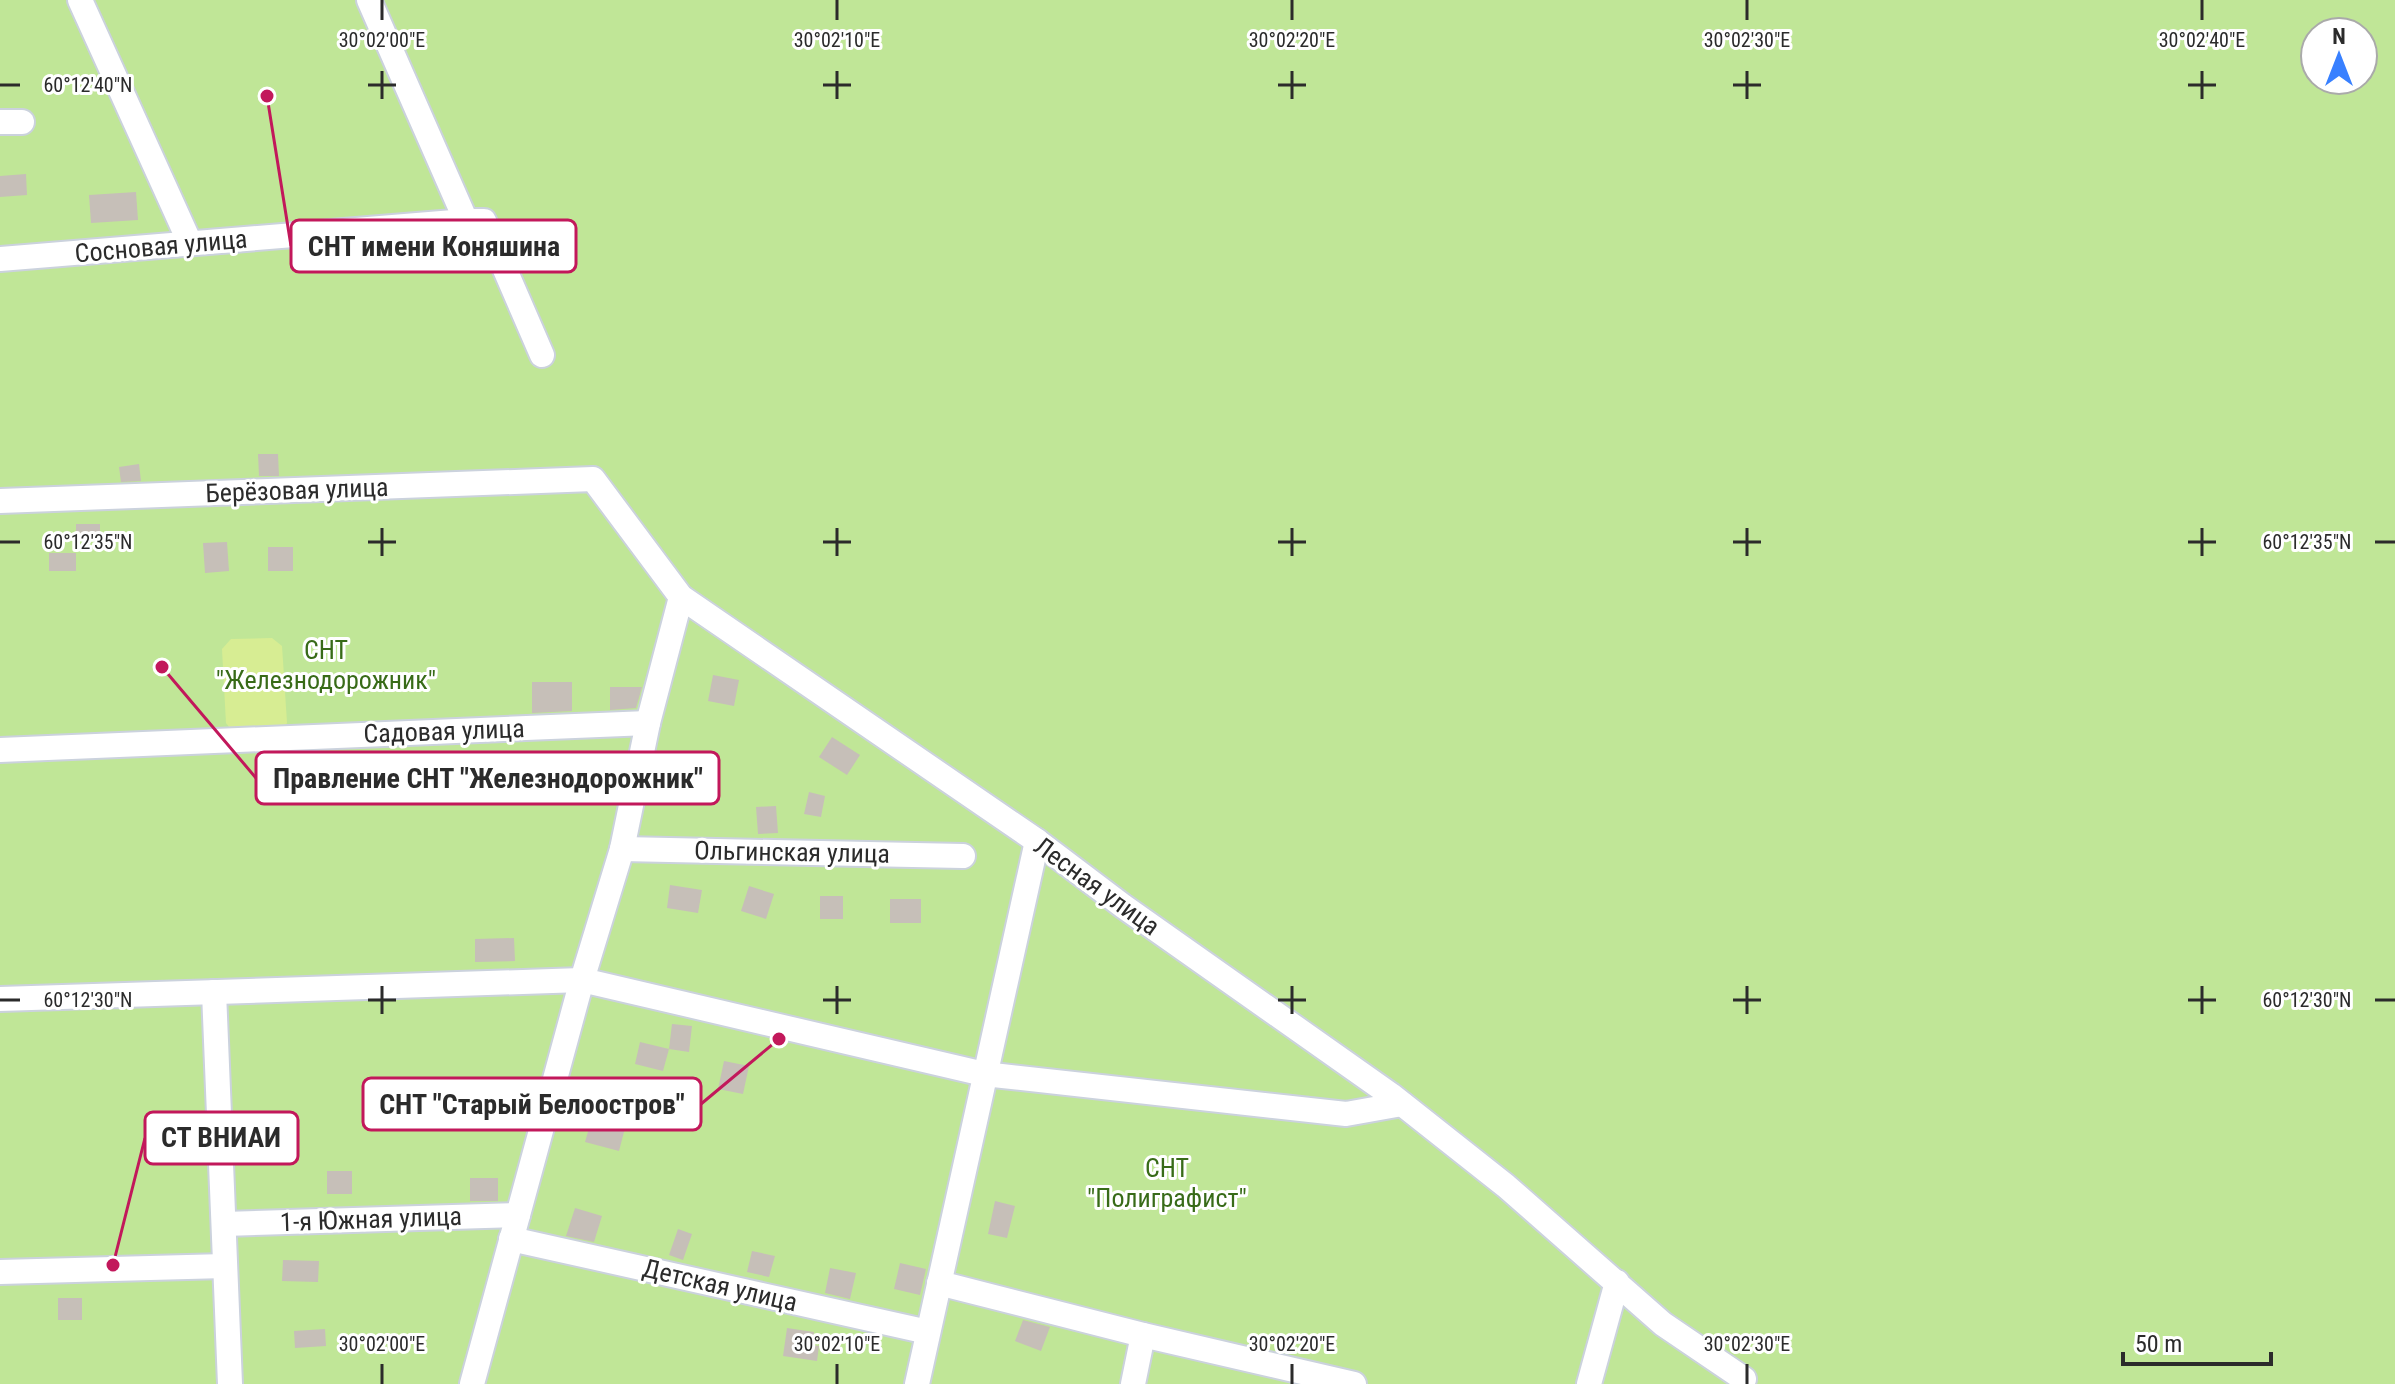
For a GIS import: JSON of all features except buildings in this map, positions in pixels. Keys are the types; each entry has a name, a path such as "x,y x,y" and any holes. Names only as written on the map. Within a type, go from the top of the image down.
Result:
{"street":[{"path":"80,0 190,243"},
{"path":"369,0 466,221 484,221 542,355"},
{"name":"Сосновая улица","path":"0,259 466,221"},
{"name":"Берёзовая улица","path":"0,501 593,479"},
{"name":"Лесная улица","path":"593,479 681,597 1037,841 1131,912 1402,1104 1506,1186 1663,1324 1744,1379"},
{"path":"472,1384 582,980 622,849 648,723 681,597"},
{"name":"Садовая улица","path":"0,750 648,723"},
{"path":"917,1384 1037,841"},
{"name":"Ольгинская улица","path":"622,849 963,856"},
{"path":"0,999 582,980 984,1074 1346,1114 1402,1104"},
{"path":"214,992 230,1384"},
{"name":"1-я Южная улица","path":"224,1224 518,1215"},
{"name":"Детская улица","path":"511,1239 928,1332"},
{"path":"0,1272 225,1266"},
{"path":"1589,1384 1617,1282"},
{"path":"939,1283 1354,1384"},
{"path":"1133,1384 1143,1335"}],"green space":[{"path":"0,0 2395,0 2395,1384 0,1384"},
{"path":"272,638 282,646 287,723 281,731 233,732 226,723 222,649 231,639"}],"place":[{"name":"СНТ имени Коняшина","path":"267,96"},
{"name":"Правление СНТ \"Железнодорожник\"","path":"162,667"},
{"name":"СНТ \"Старый Белоостров\"","path":"779,1039"},
{"name":"СТ ВНИАИ","path":"113,1265"}],"park label":[{"name":"СНТ \"Железнодорожник\"","path":"326,665"},
{"name":"СНТ \"Полиграфист\"","path":"1167,1183"}]}
